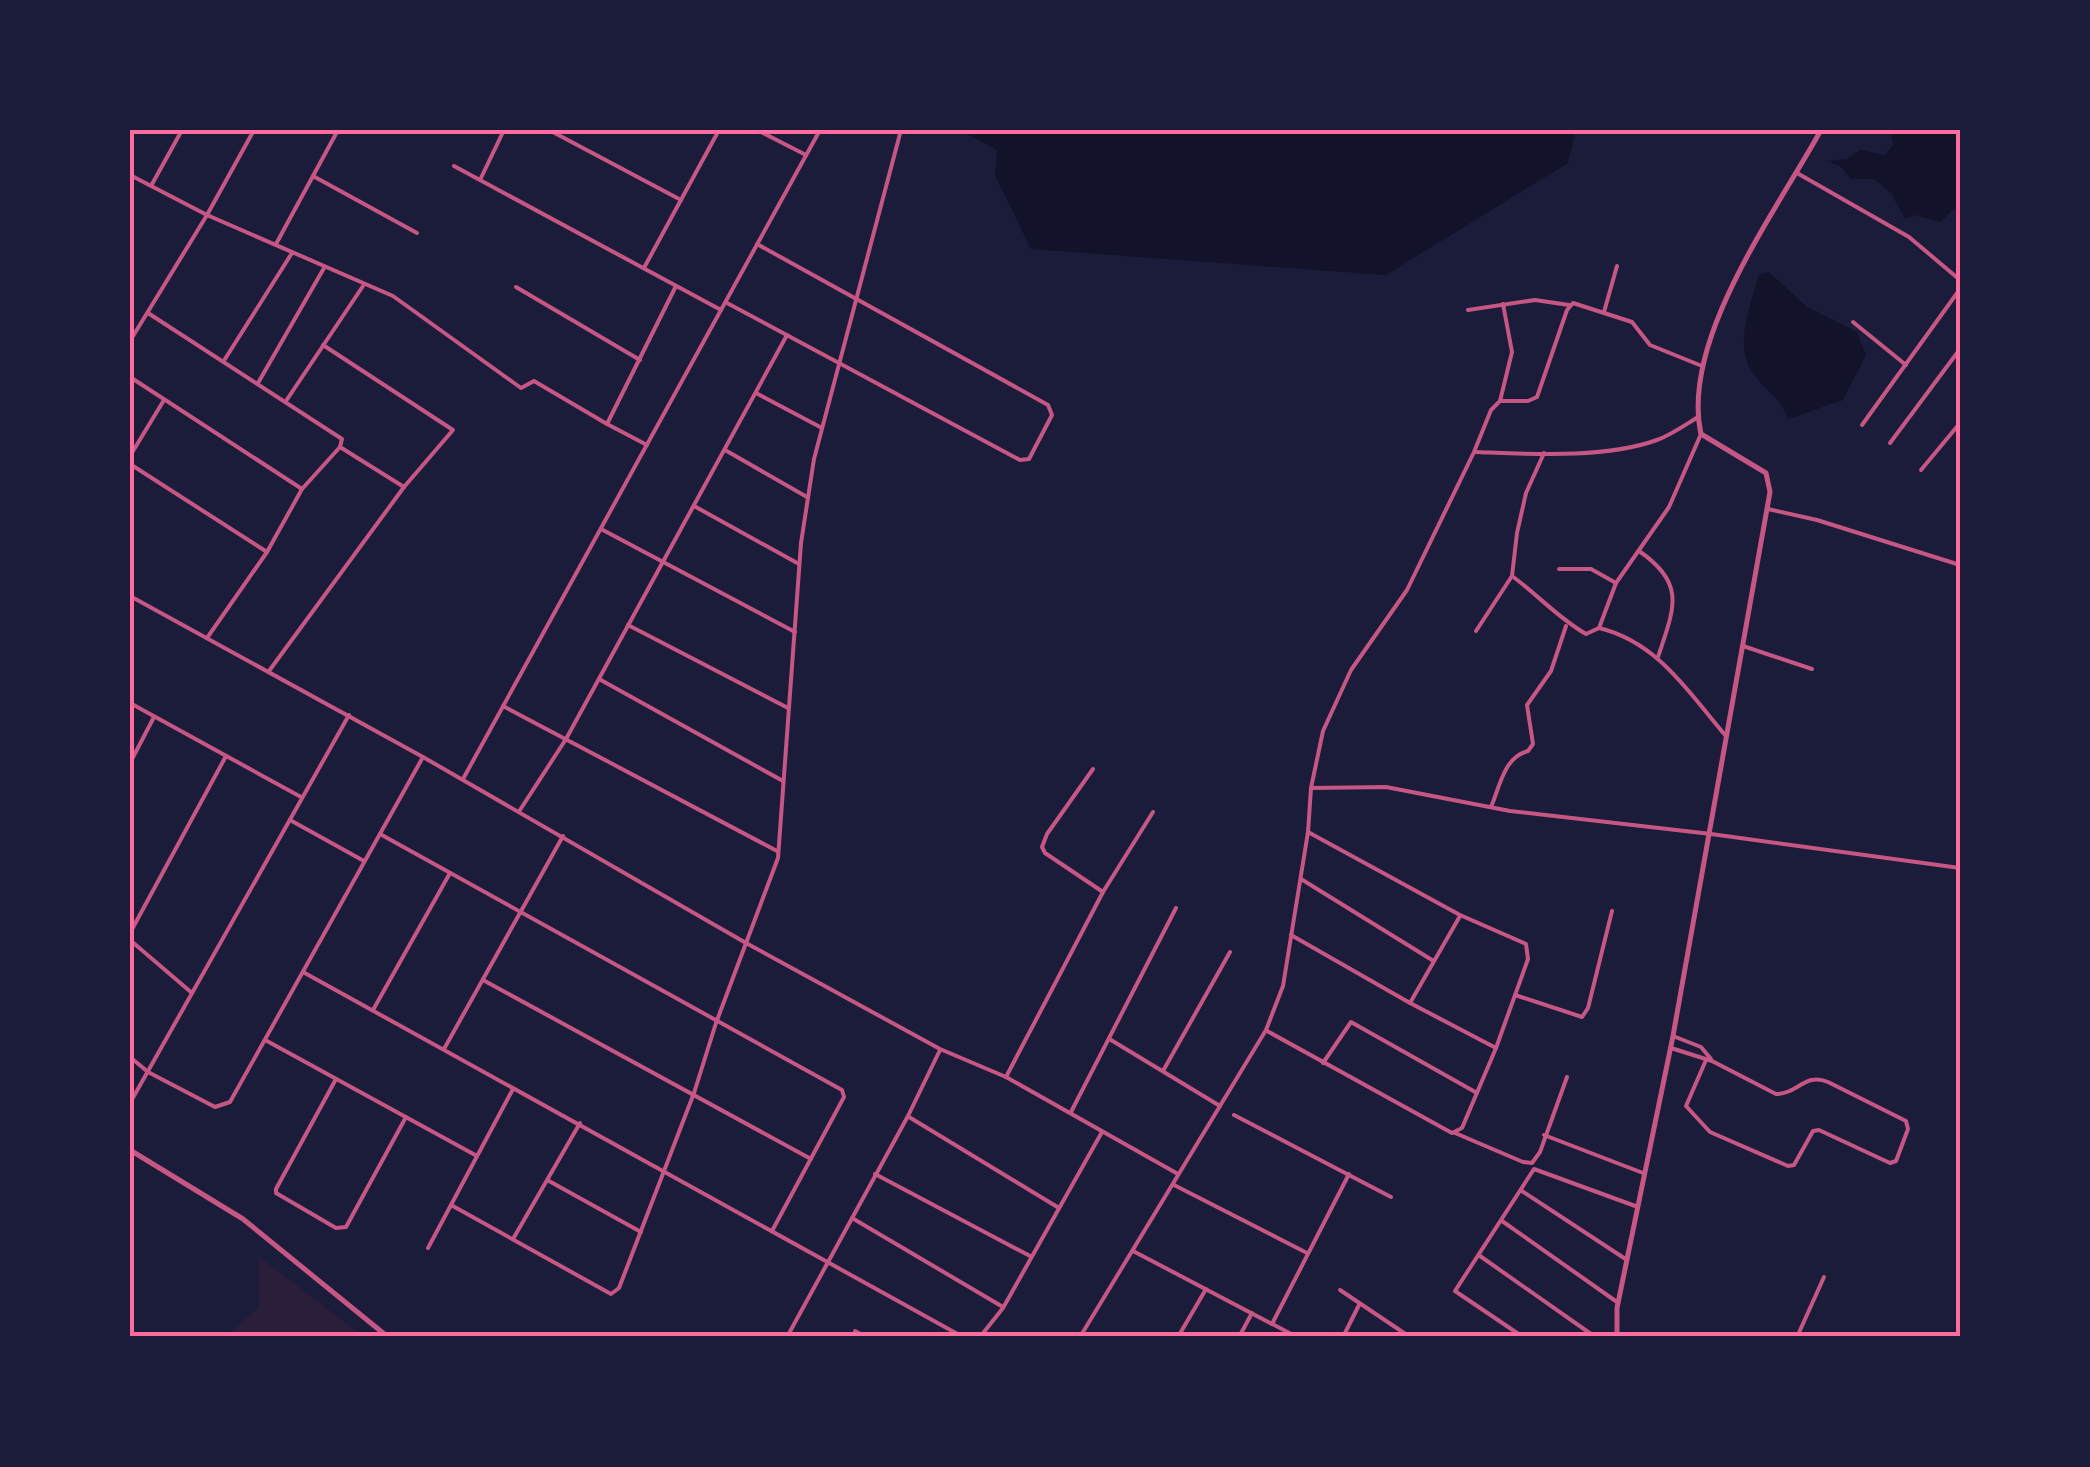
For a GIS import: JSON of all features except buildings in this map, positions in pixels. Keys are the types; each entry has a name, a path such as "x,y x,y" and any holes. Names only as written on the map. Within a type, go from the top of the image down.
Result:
{"street":[{"path":"152,186 182,130"},
{"path":"130,342 208,215 254,130"},
{"path":"275,246 338,130"},
{"path":"480,180 504,130"},
{"path":"550,130 682,200"},
{"path":"645,267 719,130"},
{"path":"758,130 806,155"},
{"path":"463,780 820,130"},
{"path":"451,1205 611,1294 619,1288 694,1094 778,852 808,497 822,428 901,130"},
{"path":"1512,576 1544,600 1567,625 1586,634 1599,628 1616,583 1669,507 1701,434 1698,417 1702,366 1751,250 1821,130"},
{"path":"454,166 721,310"},
{"path":"1797,173 1909,237 1960,280"},
{"path":"130,175 292,254 393,296 521,388 534,381 646,446"},
{"path":"313,176 417,233"},
{"path":"726,302 1020,460 1029,458 1052,414 1048,405 757,244"},
{"path":"224,361 292,254"},
{"path":"1604,312 1617,266"},
{"path":"258,383 324,268"},
{"path":"286,401 364,286"},
{"path":"608,424 676,286"},
{"path":"516,287 640,360"},
{"path":"1862,425 1960,289"},
{"path":"1468,310 1535,300 1569,306 1578,303 1638,325 1650,345 1702,366"},
{"path":"1080,1337 1266,1030 1283,986 1308,832 1311,788 1324,730 1351,670 1407,590 1474,452 1490,410 1500,401 1512,352 1503,304"},
{"path":"1500,401 1528,401 1537,397 1569,306"},
{"path":"148,313 342,440 302,489 267,552 207,638"},
{"path":"1853,322 1906,365"},
{"path":"519,812 566,739 787,336"},
{"path":"269,672 404,487 453,430 324,345"},
{"path":"1890,443 1960,349"},
{"path":"130,377 302,489"},
{"path":"756,393 822,428"},
{"path":"130,456 164,399"},
{"path":"1474,452 1544,453 1632,446 1658,440 1698,417"},
{"path":"1921,470 1960,423"},
{"path":"1954,429 1960,434"},
{"path":"1616,1337 1618,1302 1674,1036 1768,509 1770,483 1766,474 1701,434"},
{"path":"340,447 404,487"},
{"path":"725,450 808,497"},
{"path":"1476,632 1512,576 1526,492 1544,453"},
{"path":"130,464 267,552"},
{"path":"694,506 800,564"},
{"path":"1768,509 1818,520 1960,566"},
{"path":"601,529 797,634"},
{"path":"1639,550 1660,566 1674,593 1658,657"},
{"path":"1560,568 1591,570 1616,583"},
{"path":"130,596 940,1049 1006,1077 1178,1174"},
{"path":"628,625 789,709"},
{"path":"1491,807 1510,760 1533,744 1527,704 1550,671 1567,625"},
{"path":"1599,628 1636,642 1658,657 1727,737"},
{"path":"1743,646 1812,669"},
{"path":"599,679 784,781"},
{"path":"130,703 302,798"},
{"path":"503,706 778,852"},
{"path":"130,1103 348,716"},
{"path":"130,762 154,717"},
{"path":"192,993 130,936 226,756"},
{"path":"130,1057 148,1072 215,1107 230,1102 423,758"},
{"path":"1093,769 1047,834 1042,848 1045,854 1103,892"},
{"path":"1311,788 1386,786 1491,807 1960,868"},
{"path":"1006,1077 1103,892 1153,812"},
{"path":"290,820 365,862"},
{"path":"1308,832 1460,915 1526,944 1528,959 1496,1048 1462,1128 1455,1133"},
{"path":"380,834 716,1024 842,1090 844,1097 772,1230"},
{"path":"444,1049 563,836"},
{"path":"373,1010 450,873"},
{"path":"1301,879 1432,960"},
{"path":"1070,1114 1176,908"},
{"path":"1515,995 1582,1017 1588,1008 1612,911"},
{"path":"1410,1003 1460,915"},
{"path":"1291,935 1496,1048"},
{"path":"1163,1071 1230,952"},
{"path":"303,972 963,1337"},
{"path":"482,980 811,1159"},
{"path":"1323,1063 1351,1022 1478,1093"},
{"path":"1266,1030 1455,1133 1523,1162 1532,1163 1540,1152 1567,1077"},
{"path":"1670,1048 1709,1060 1776,1094 1784,1094 1806,1078 1818,1077 1906,1121 1908,1129 1896,1160 1890,1163 1819,1130 1813,1131 1794,1165 1788,1166 1710,1132 1686,1106 1709,1060 1706,1050 1674,1036"},
{"path":"265,1040 477,1156"},
{"path":"1111,1040 1220,1106"},
{"path":"787,1337 908,1116 940,1049"},
{"path":"336,1079 276,1189 276,1193 336,1228 346,1226 406,1117"},
{"path":"428,1248 514,1087"},
{"path":"908,1116 1059,1208"},
{"path":"1234,1116 1390,1196"},
{"path":"513,1239 580,1123"},
{"path":"980,1337 1003,1308 1102,1132"},
{"path":"1544,1135 1644,1174"},
{"path":"130,1150 243,1219 388,1337"},
{"path":"1523,1337 1455,1291 1534,1169 1638,1207"},
{"path":"875,1174 1031,1257"},
{"path":"1272,1324 1349,1174"},
{"path":"548,1181 641,1232"},
{"path":"1172,1184 1308,1253"},
{"path":"1521,1191 1627,1260"},
{"path":"852,1218 1003,1308"},
{"path":"1502,1221 1618,1302"},
{"path":"1133,1251 1297,1337"},
{"path":"1479,1255 1590,1334 1600,1337"},
{"path":"1797,1337 1824,1276"},
{"path":"1178,1337 1206,1289"},
{"path":"1340,1290 1410,1337"},
{"path":"1343,1337 1360,1304"},
{"path":"1239,1337 1252,1314"},
{"path":"855,1332 866,1337"}],"shaded area":[{"path":"959,130 1576,130 1568,163 1386,275 1031,249 995,175 997,150"},
{"path":"1890,130 1960,130 1960,211 1954,209 1940,222 1914,215 1905,219 1891,193 1874,179 1851,179 1840,166 1827,161 1847,159 1860,150 1885,155 1893,145"},
{"path":"1769,272 1807,307 1857,332 1866,355 1843,400 1788,419 1778,400 1754,375 1745,352 1745,327 1759,275"},
{"path":"259,1257 364,1337 226,1337 259,1307"}]}
